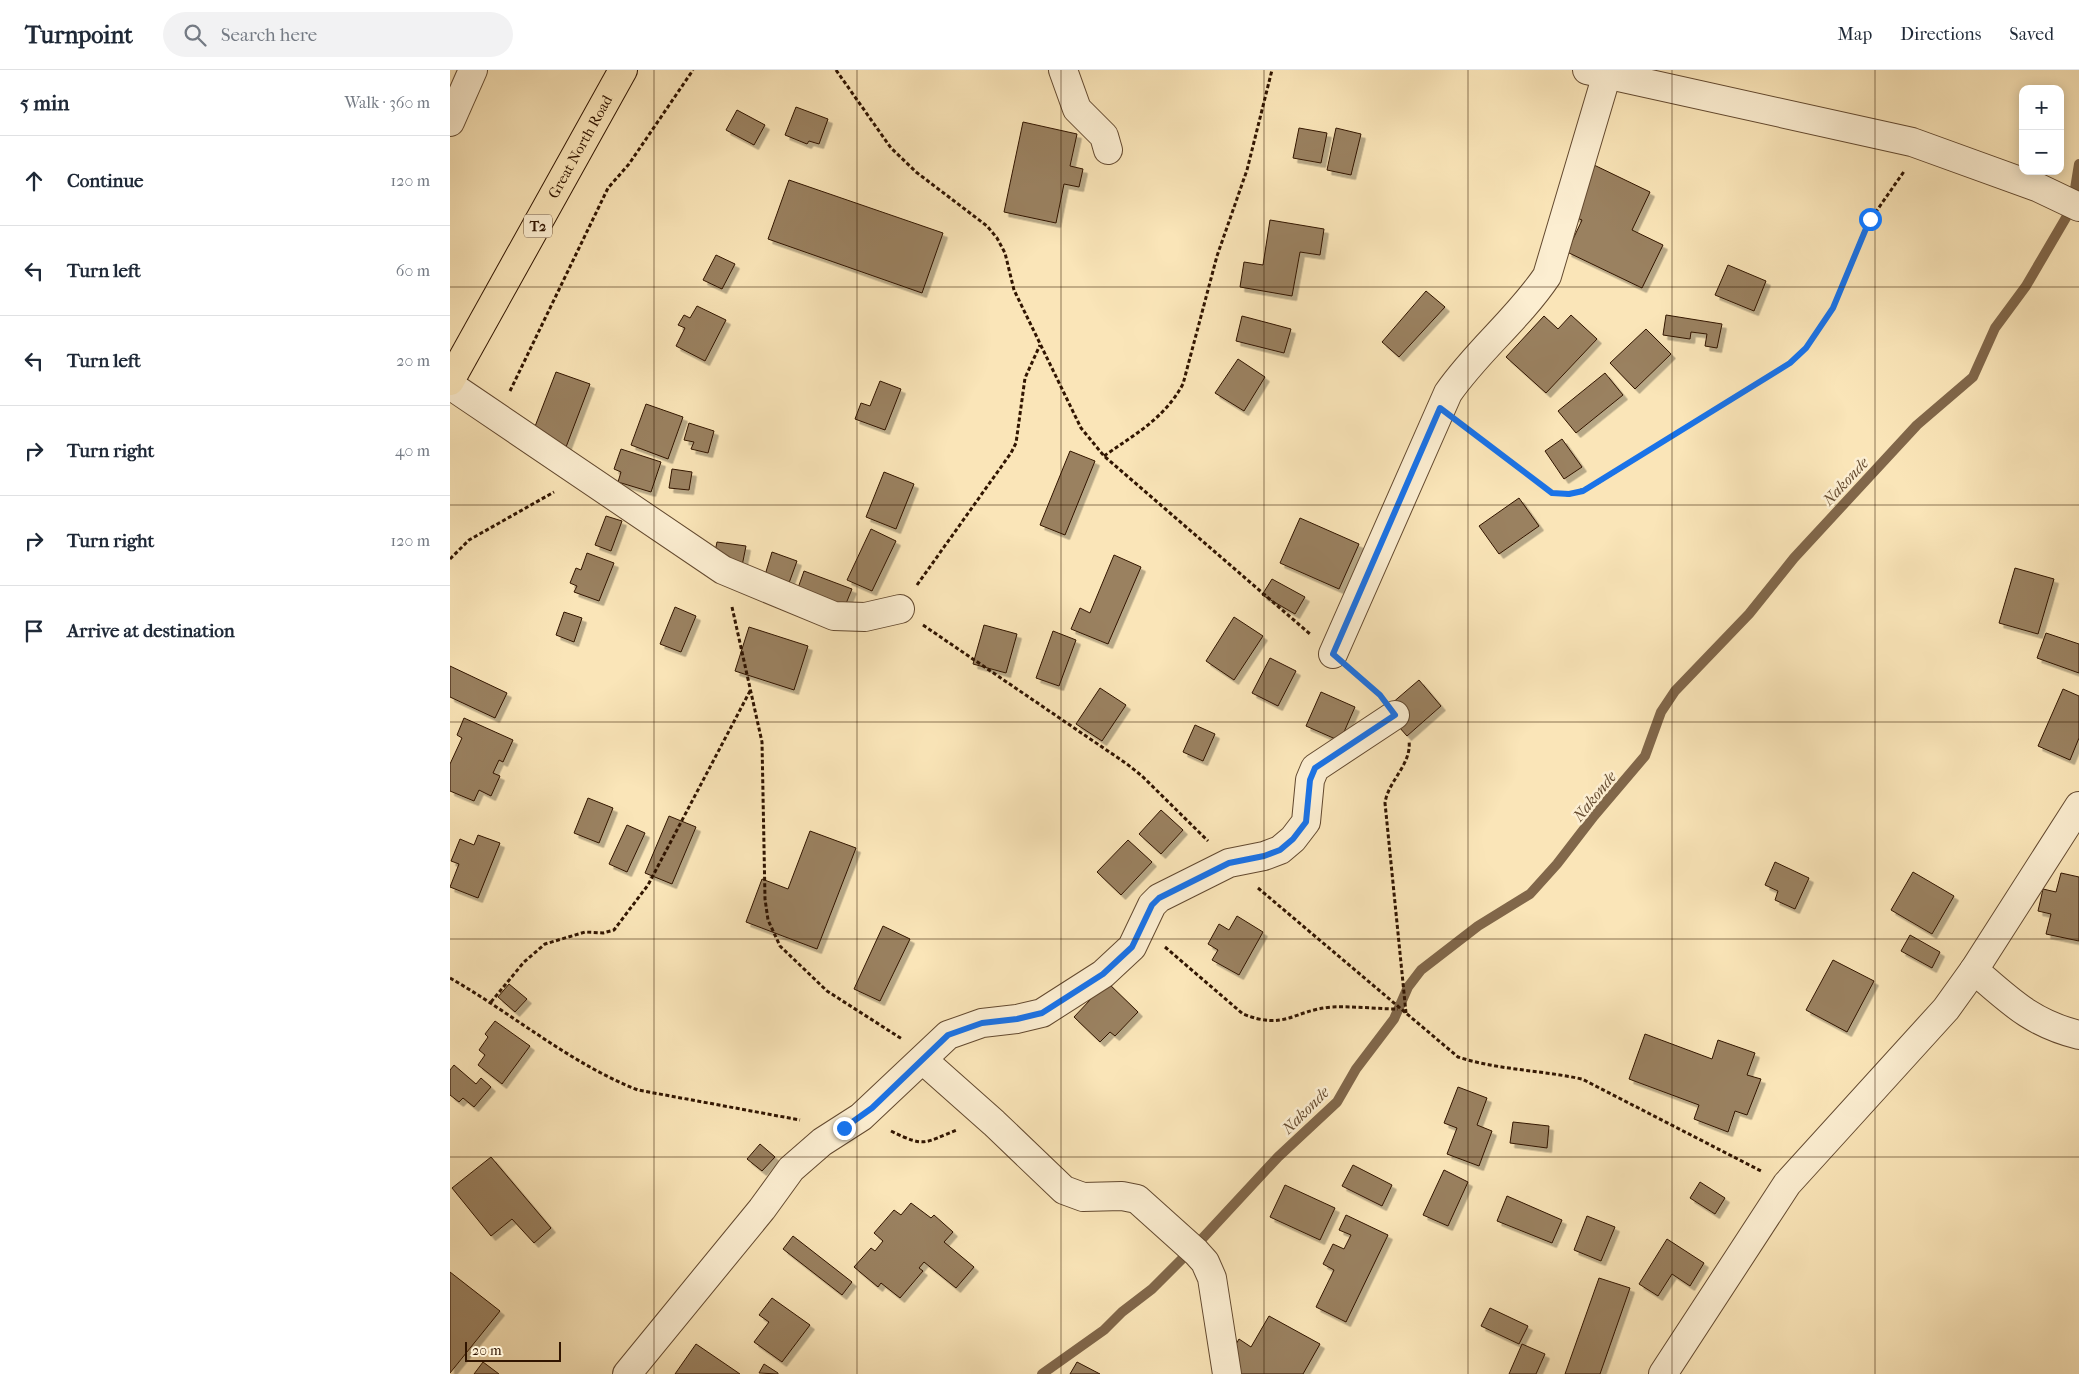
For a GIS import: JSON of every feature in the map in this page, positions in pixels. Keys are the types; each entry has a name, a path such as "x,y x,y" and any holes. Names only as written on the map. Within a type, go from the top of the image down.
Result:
{"highway":[{"name":"Great North Road","path":"450,381 623,70"}],"street":[{"path":"450,122 473,70"},
{"path":"1063,70 1077,109 1104,136 1108,150"},
{"path":"1333,654 1440,408 1460,376 1519,313 1547,276 1597,72 1923,145 2039,188 2079,207"},
{"path":"450,385 723,570 834,616 866,617 900,609"},
{"path":"627,1374 762,1210 791,1169 822,1142 853,1122 948,1035 961,1028 1042,1013 1103,974 1132,947 1152,905 1159,898 1229,863 1264,856 1280,850 1293,839 1306,822 1310,780 1315,768 1395,715"},
{"path":"1662,1374 1787,1184 1946,1009 1974,970 2079,806"},
{"path":"1974,970 2019,1009 2058,1030 2079,1035"},
{"path":"925,1057 1064,1190 1082,1197 1122,1196 1137,1199 1205,1262 1212,1278 1227,1374"}],"path":[{"path":"497,418 608,188 630,164 693,70"},
{"path":"836,70 891,148 916,172 987,226 997,238 1005,253 1014,290 1040,345 1082,428 1104,456 1380,695 1408,735 1409,753 1386,795 1385,802 1406,1014"},
{"path":"1104,456 1159,418 1174,401 1183,384 1217,256 1246,170 1272,70"},
{"path":"1440,408 1552,493 1569,494 1596,484 1790,363 1806,348 1838,298 1866,226 1923,145"},
{"path":"1040,345 1025,378 1016,443 1011,453 900,609 1142,776 1229,863 1458,1056 1485,1066 1560,1074 1582,1079 1787,1184"},
{"path":"450,559 469,540 583,476"},
{"path":"723,570 762,742 765,899 768,920 780,946 827,991 925,1057"},
{"path":"491,1002 524,962 545,944 585,932 603,933 614,930 648,885 751,689"},
{"path":"1141,927 1243,1014 1259,1020 1280,1022 1333,1007 1400,1009"},
{"path":"450,978 491,1002 596,1071 638,1090 853,1122 914,1142 924,1143 959,1130 994,1123"}],"building":[{"path":"796,107 828,119 819,144 809,141 807,144 785,135"},
{"path":"737,110 765,125 754,145 726,130"},
{"path":"1023,122 1077,134 1070,166 1083,169 1079,187 1064,184 1056,223 1004,212"},
{"path":"1299,128 1327,133 1321,163 1293,158"},
{"path":"1336,128 1361,134 1351,175 1327,170"},
{"path":"1594,165 1650,192 1632,230 1663,245 1642,288 1567,252 1582,220 1570,215"},
{"path":"789,180 943,233 922,293 768,239"},
{"path":"1270,220 1324,229 1320,255 1300,252 1292,296 1240,287 1244,262 1263,265"},
{"path":"716,255 735,264 722,289 703,280"},
{"path":"1728,265 1766,281 1754,311 1715,295"},
{"path":"1426,291 1445,307 1399,357 1382,342"},
{"path":"697,306 726,320 705,361 676,346 685,328 678,325 684,315 690,318"},
{"path":"1571,315 1597,339 1546,393 1506,357 1544,316 1558,329"},
{"path":"1666,315 1722,324 1717,348 1705,346 1707,334 1691,332 1690,339 1663,335"},
{"path":"1242,316 1291,329 1284,353 1236,341"},
{"path":"1646,329 1671,354 1635,389 1610,363"},
{"path":"1238,359 1265,377 1244,411 1215,393"},
{"path":"556,372 590,384 563,455 529,442"},
{"path":"1605,373 1623,395 1576,433 1558,411"},
{"path":"880,381 901,389 885,430 855,419 861,403 870,406"},
{"path":"646,404 683,417 668,459 631,445"},
{"path":"689,423 714,431 708,453 691,449 694,442 684,440"},
{"path":"1562,439 1582,467 1564,479 1545,451"},
{"path":"621,449 661,462 651,492 618,482 621,472 614,469"},
{"path":"1070,451 1095,461 1065,535 1040,525"},
{"path":"672,469 692,472 689,490 669,488"},
{"path":"884,472 914,484 896,529 866,517"},
{"path":"1519,498 1539,526 1499,554 1479,526"},
{"path":"606,516 622,521 611,551 595,545"},
{"path":"1300,518 1359,544 1339,589 1280,563"},
{"path":"871,529 896,541 872,591 847,580"},
{"path":"717,542 746,546 742,566 713,561"},
{"path":"772,552 797,561 789,583 765,575"},
{"path":"587,553 614,563 599,601 574,592 577,586 570,583 576,568 581,570"},
{"path":"1114,555 1141,567 1108,644 1071,629 1080,608 1090,613"},
{"path":"2015,568 2054,579 2038,634 1999,623"},
{"path":"804,571 852,589 845,606 798,588"},
{"path":"1272,579 1305,597 1295,614 1262,595"},
{"path":"675,607 696,616 681,652 660,644"},
{"path":"564,612 582,618 574,642 556,635"},
{"path":"1234,617 1263,636 1234,680 1206,661"},
{"path":"984,625 1017,634 1006,673 973,664"},
{"path":"749,627 808,646 794,690 735,671"},
{"path":"1053,631 1076,640 1059,686 1036,678"},
{"path":"2046,633 2079,644 2079,673 2037,658"},
{"path":"1270,658 1296,671 1278,706 1252,693"},
{"path":"450,666 507,693 495,718 450,697"},
{"path":"1419,680 1441,706 1407,736 1384,710"},
{"path":"1100,688 1126,705 1102,741 1076,724"},
{"path":"2063,689 2079,696 2079,738 2070,760 2038,746"},
{"path":"1321,692 1355,707 1340,741 1306,726"},
{"path":"464,718 513,740 503,762 499,760 493,773 500,776 491,796 479,790 474,801 450,791 450,764 462,738 457,735"},
{"path":"1195,725 1215,734 1203,761 1183,752"},
{"path":"588,798 613,808 599,843 574,833"},
{"path":"1161,810 1183,830 1161,854 1139,834"},
{"path":"669,816 696,827 672,884 645,873"},
{"path":"627,825 645,833 627,872 609,864"},
{"path":"810,831 856,848 817,949 746,922 762,879 788,889"},
{"path":"478,835 500,843 478,898 450,887 459,864 451,861 460,839 474,845"},
{"path":"1128,840 1152,862 1121,895 1097,872"},
{"path":"1775,862 1809,878 1795,909 1775,900 1778,891 1765,885"},
{"path":"1913,872 1954,896 1932,934 1891,910"},
{"path":"2061,873 2079,877 2079,941 2046,934 2051,914 2038,911 2043,889 2056,892"},
{"path":"1237,916 1263,932 1239,975 1212,960 1218,950 1208,944 1219,924 1229,930"},
{"path":"883,926 910,939 880,1001 854,989"},
{"path":"1910,935 1940,952 1932,968 1901,951"},
{"path":"1833,960 1874,981 1847,1032 1806,1010"},
{"path":"1107,982 1138,1012 1115,1036 1110,1032 1100,1042 1074,1017"},
{"path":"509,984 527,999 515,1012 498,997"},
{"path":"495,1021 530,1046 502,1084 478,1065 485,1055 479,1050 488,1037 485,1034"},
{"path":"1645,1034 1712,1059 1718,1040 1755,1053 1747,1075 1761,1079 1747,1115 1735,1111 1728,1132 1694,1119 1699,1105 1629,1079"},
{"path":"454,1065 476,1084 481,1078 491,1087 474,1107 463,1098 459,1102 450,1095 450,1070"},
{"path":"1458,1087 1487,1098 1477,1125 1492,1131 1479,1166 1447,1154 1457,1128 1444,1123"},
{"path":"1513,1122 1549,1126 1547,1148 1510,1143"},
{"path":"760,1144 775,1157 762,1171 747,1159"},
{"path":"491,1157 551,1228 534,1243 512,1219 491,1236 452,1188"},
{"path":"1353,1165 1392,1185 1382,1206 1342,1186"},
{"path":"1444,1170 1468,1182 1448,1226 1423,1215"},
{"path":"1700,1182 1725,1198 1715,1214 1690,1198"},
{"path":"1285,1185 1335,1208 1320,1240 1270,1217"},
{"path":"1507,1196 1562,1220 1552,1243 1497,1221"},
{"path":"911,1203 931,1218 934,1215 953,1232 944,1242 974,1267 956,1288 924,1262 919,1268 923,1271 900,1298 881,1283 878,1287 854,1267 871,1248 875,1251 883,1241 874,1233 894,1210 901,1215"},
{"path":"1346,1215 1388,1235 1346,1322 1316,1307 1334,1270 1323,1264 1333,1244 1344,1249 1351,1235 1339,1230"},
{"path":"1587,1216 1615,1227 1601,1261 1574,1250"},
{"path":"793,1236 852,1282 842,1295 783,1249"},
{"path":"1667,1239 1704,1263 1690,1286 1672,1274 1658,1296 1639,1284"},
{"path":"450,1272 500,1311 450,1373"},
{"path":"1599,1278 1630,1288 1600,1374 1565,1374"},
{"path":"772,1298 810,1325 782,1362 754,1342 769,1322 759,1315"},
{"path":"1490,1308 1528,1326 1519,1344 1481,1326"},
{"path":"1269,1316 1320,1344 1303,1374 1232,1374 1227,1360 1239,1339 1251,1347"},
{"path":"696,1344 740,1374 675,1374"},
{"path":"1522,1344 1545,1354 1536,1374 1509,1374"},
{"path":"483,1362 499,1374 474,1374"},
{"path":"1077,1362 1100,1374 1070,1374"},
{"path":"764,1364 778,1373 778,1374 759,1373"}],"waterway":[{"name":"Nakonde","path":"1042,1374 1104,1330 1122,1312 1152,1289 1200,1241 1278,1157 1337,1102 1356,1069 1394,1019 1408,987 1421,970 1478,926 1530,894 1557,864 1594,816 1645,756 1661,712 1675,691 1749,614 1794,558 1917,425 1973,377 1995,328 2026,286 2067,216 2073,201 2079,164"}],"route":[{"path":"844,1128 872,1108 948,1035 961,1028 982,1023 1017,1019 1042,1013 1103,974 1132,947 1152,905 1159,898 1229,863 1264,856 1280,850 1293,839 1306,822 1310,780 1315,768 1395,715 1380,695 1333,654 1440,408 1552,493 1569,494 1583,491 1790,363 1806,348 1838,298 1870,219"}]}
